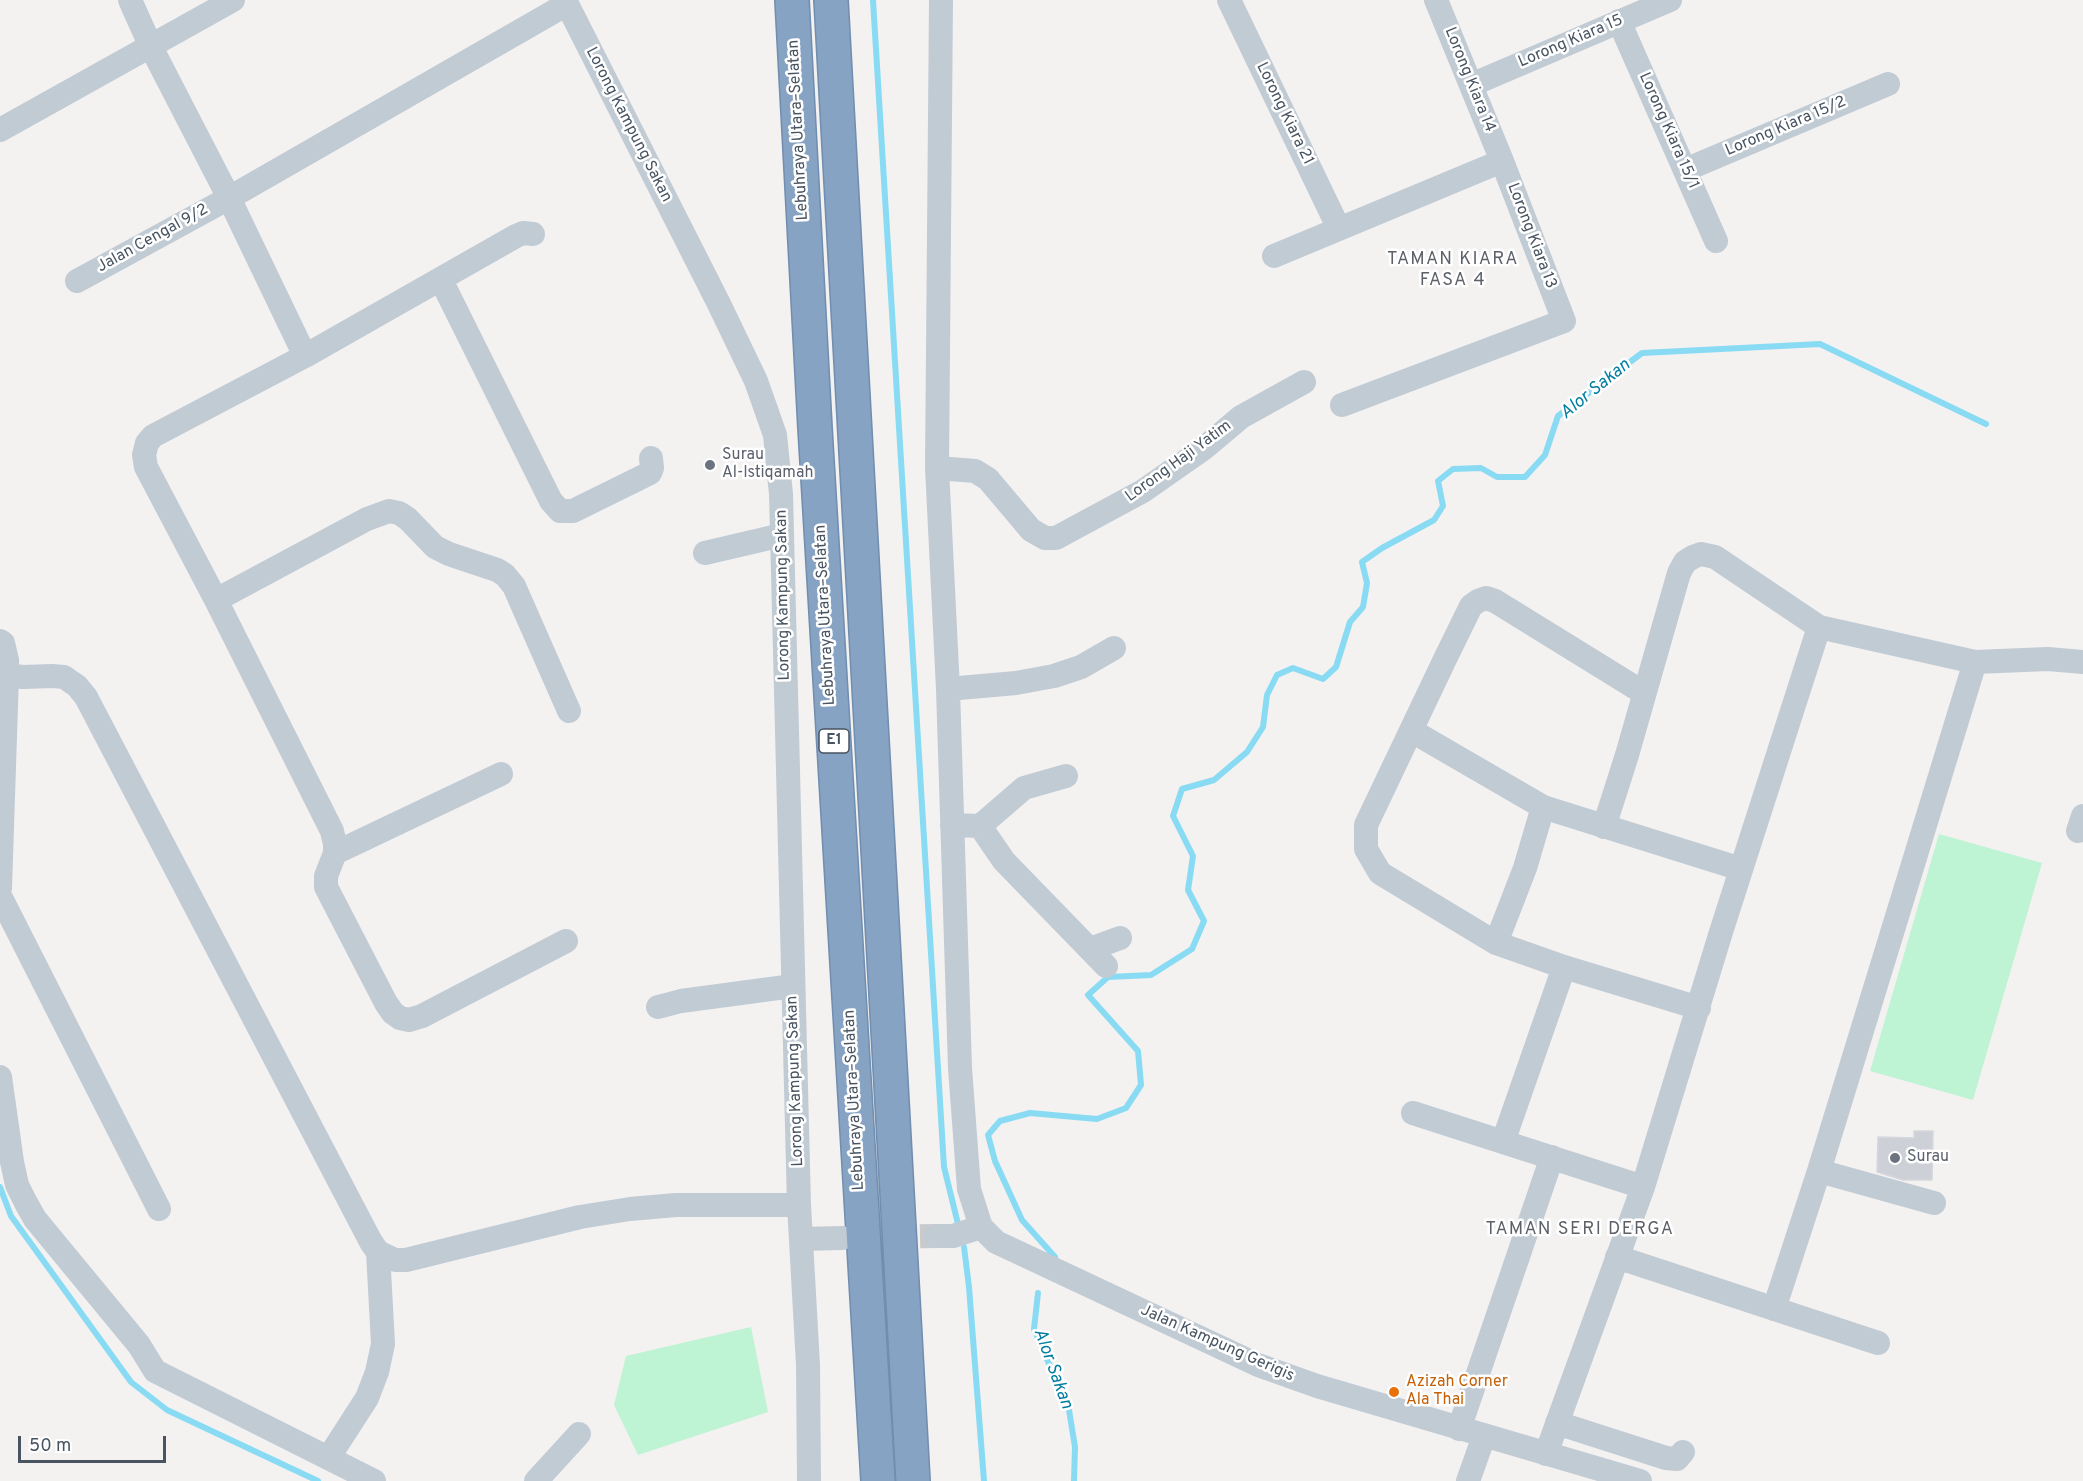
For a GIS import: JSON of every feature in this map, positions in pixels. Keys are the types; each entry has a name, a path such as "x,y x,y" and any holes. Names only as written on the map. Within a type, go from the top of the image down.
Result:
{"highway":[{"name":"Lebuhraya Utara–Selatan","path":"792,0 878,1481"},
{"name":"E1","path":"831,0 913,1481"}],"street":[{"path":"130,0 230,198 305,356"},
{"path":"0,130 233,0"},
{"path":"936,1236 953,1236 981,1227 969,1189 960,1068 948,689 937,468 941,0"},
{"name":"Lorong Kiara 21","path":"1229,0 1339,229"},
{"name":"Lorong Kiara 14","path":"1436,0 1502,160"},
{"name":"Lorong Kiara 15","path":"1471,84 1670,0"},
{"name":"Jalan Cengal 9/2","path":"77,281 230,198 566,2"},
{"name":"Lorong Kampung Sakan","path":"566,2 719,304 760,391 775,435 779,461 782,535 799,1205 808,1365 809,1481"},
{"name":"Lorong Kiara 15/1","path":"1620,21 1716,241"},
{"name":"Lorong Kiara 15/2","path":"1684,170 1888,84"},
{"path":"1274,256 1502,160"},
{"name":"Lorong Kiara 13","path":"1342,405 1564,321 1502,160"},
{"path":"533,234 523,233 516,236 305,356 153,436 147,443 144,456 146,467 216,600 332,831 335,853 326,876 326,887 386,1004 393,1013 409,1020 422,1016 566,941"},
{"path":"441,280 551,501 560,511 573,511 650,473 651,458"},
{"name":"Lorong Haji Yatim","path":"937,468 975,471 988,479 1031,530 1045,538 1056,538 1143,491 1203,449 1241,417 1304,382"},
{"path":"216,600 367,519 389,511 399,513 435,546 448,554 497,570 505,575 514,586 569,711"},
{"path":"705,553 782,535"},
{"path":"1604,827 1679,573 1685,562 1701,554 1715,557 1819,627 1975,662 2048,659 2083,662"},
{"path":"1644,693 1495,601 1486,598 1478,601 1471,606 1366,825 1366,849 1380,873 1496,943 1564,967 1699,1008"},
{"path":"1546,1454 1643,1186 1819,627"},
{"path":"0,641 3,643 7,660 0,888"},
{"path":"948,689 1016,683 1054,676 1081,667 1114,648"},
{"path":"1774,1309 1819,1172 1975,662"},
{"path":"7,675 64,677 77,686 86,697 378,1252 395,1260 406,1260 580,1217 630,1209 676,1205 799,1205"},
{"path":"1412,730 1543,807 1741,869"},
{"path":"335,853 501,774"},
{"path":"952,825 980,826 1024,788 1066,776"},
{"path":"1496,943 1525,868 1543,807"},
{"path":"980,826 1004,861 1106,966"},
{"path":"0,896 159,1209"},
{"path":"1090,949 1120,938"},
{"path":"1503,1142 1564,967"},
{"path":"658,1007 681,1001 793,986"},
{"path":"0,1077 12,1162 17,1185 26,1203 35,1219 139,1346 155,1371 374,1481"},
{"path":"1413,1113 1643,1186"},
{"path":"1459,1429 1552,1157"},
{"path":"1819,1172 1934,1203"},
{"name":"Jalan Kampung Gerigis","path":"981,1227 996,1242 1258,1365 1317,1386 1640,1481"},
{"path":"801,1239 842,1238"},
{"path":"329,1457 367,1398 377,1372 383,1344 378,1252"},
{"path":"1617,1257 1878,1343"},
{"path":"1557,1423 1666,1458 1677,1458 1683,1452"},
{"path":"536,1481 579,1434"},
{"path":"1468,1481 1484,1436"}],"green space":[{"path":"1939,834 2042,863 1973,1100 1870,1071"},
{"path":"751,1327 768,1412 638,1455 614,1405 626,1356"}],"building":[{"name":"Surau","path":"1914,1131 1933,1131 1932,1180 1903,1180 1877,1172 1878,1137 1914,1138"}],"waterway":[{"path":"873,0 944,1167 958,1224"},
{"name":"Alor Sakan","path":"1055,1257 1022,1220 995,1161 988,1135 1000,1121 1030,1113 1097,1119 1126,1108 1141,1085 1138,1051 1088,995 1108,977 1151,975 1192,949 1204,921 1188,890 1193,856 1173,816 1182,789 1214,780 1247,752 1263,727 1267,695 1277,675 1293,668 1323,679 1336,667 1350,622 1363,607 1367,583 1362,562 1382,548 1434,520 1443,506 1438,481 1453,469 1481,468 1497,477 1525,477 1545,455 1558,416 1642,353 1820,344 1986,424"},
{"path":"0,1187 11,1216 131,1382 167,1410 318,1481"},
{"path":"964,1247 984,1481"},
{"name":"Alor Sakan","path":"1038,1293 1034,1329 1069,1410 1075,1447 1074,1481"}],"tunnel":[{"path":"848,1238 936,1236"}],"place":[{"name":"Surau Al-Istiqamah","path":"710,465"},
{"name":"Surau","path":"1895,1158"},
{"name":"Azizah Corner Ala Thai","path":"1394,1392"}],"district":[{"name":"TAMAN KIARA FASA 4","path":"1453,270"},
{"name":"TAMAN SERI DERGA","path":"1580,1230"}]}
